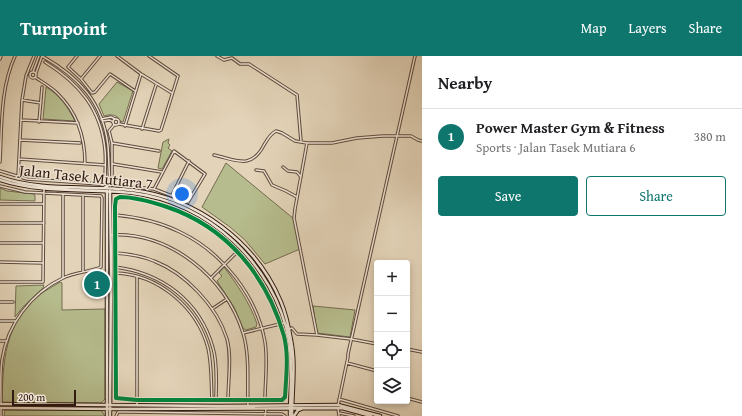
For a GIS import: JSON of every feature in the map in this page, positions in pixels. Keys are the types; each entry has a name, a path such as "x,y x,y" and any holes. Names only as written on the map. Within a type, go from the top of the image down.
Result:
{"street":[{"path":"0,162 4,99 9,70 16,56"},
{"path":"18,177 22,100 27,73 34,56"},
{"path":"31,74 34,72 41,56 58,65 73,77 85,89 92,100 102,120 108,145 111,235 111,338 109,399 101,407"},
{"path":"76,56 68,68 94,93 110,74 135,91"},
{"path":"81,79 100,56"},
{"path":"117,56 141,74 172,93"},
{"path":"149,56 178,76 160,131 119,124 114,125 110,131 114,184 154,189 187,202 190,201 205,175 189,161 174,151 154,189"},
{"path":"217,56 224,60 232,58 243,64 250,64 297,96 302,142"},
{"path":"339,416 339,399 351,339 415,56"},
{"path":"0,171 18,177 50,181 103,183 105,181 105,150 100,128 90,105 82,92 67,76 45,62"},
{"path":"34,72 36,75 35,77"},
{"path":"27,73 31,74 31,76 35,77 56,92 72,112 78,123 84,143 85,164"},
{"path":"125,126 141,74"},
{"path":"142,129 157,84"},
{"path":"39,122 42,87"},
{"path":"22,100 41,103"},
{"path":"102,120 111,118 116,119"},
{"path":"113,122 116,119"},
{"path":"116,119 119,124"},
{"path":"21,120 78,123"},
{"path":"102,120 110,120 113,122"},
{"path":"214,155 250,162 261,151 269,137 276,130 296,141 307,143 332,144 357,138 397,136 411,136 422,141"},
{"path":"19,140 80,144"},
{"path":"112,143 159,151"},
{"path":"307,143 295,209 296,226 317,335"},
{"path":"19,159 105,165"},
{"path":"172,195 189,161"},
{"path":"113,164 162,172"},
{"path":"283,167 288,171 298,172 301,177"},
{"path":"256,170 264,171 272,185 297,198"},
{"path":"0,178 28,187 100,191 109,187"},
{"name":"Jalan Tasek Mutiara 7","path":"0,178 30,185 109,187 158,195 173,200 203,214 228,231 258,263 269,279 280,301 289,329 292,348 291,416"},
{"path":"0,186 14,190 102,197 102,265 100,267 63,278 42,291 24,308 7,341 1,361 0,404 101,407 117,411 154,413 212,415 282,414 285,416"},
{"name":"Jalan Tasek Mutiara 7","path":"109,187 120,192 147,195 186,209 215,226 241,248 260,271 277,302 290,348 291,398"},
{"path":"0,282 42,282 43,280 44,188"},
{"path":"100,191 109,199"},
{"path":"109,416 107,224 109,199 114,194 120,192"},
{"path":"63,194 63,278"},
{"path":"83,195 83,271"},
{"name":"Jalan Tasek Mutiara 7","path":"117,198 132,198 159,204 174,209 203,224 223,237 238,251 263,285 280,324 285,345 285,397 282,400 248,401 117,399 115,396 115,215 115,201 117,198"},
{"path":"0,204 44,204"},
{"path":"115,215 129,216 154,222 179,231 199,242 224,264 249,297 261,328 266,351 265,400"},
{"path":"0,223 44,223"},
{"path":"102,224 107,224"},
{"path":"111,235 115,234 144,238 168,246 184,255 211,278 233,308 243,333 247,351 248,406"},
{"path":"0,243 44,243"},
{"path":"211,278 241,248"},
{"path":"116,253 142,257 166,267 182,277 198,292 212,309 224,332 228,345 228,400"},
{"path":"0,262 43,263"},
{"path":"115,267 138,272 161,281 174,290 194,309 204,323 214,349 216,369 216,400"},
{"path":"115,273 137,276 160,286 170,293 198,323 204,334 208,349 212,400"},
{"path":"137,276 137,405"},
{"path":"212,309 227,299"},
{"path":"0,302 13,302"},
{"path":"0,321 16,321"},
{"path":"243,333 284,323"},
{"path":"289,329 292,328 297,334 351,339 374,343"},
{"path":"0,341 7,341"},
{"path":"410,350 422,352"},
{"path":"347,363 374,370"},
{"path":"110,369 115,369"},
{"path":"101,407 109,405 137,405 266,409 282,407 291,398 302,407"},
{"path":"109,399 116,405"},
{"path":"339,399 398,416"},
{"path":"410,399 422,402"},
{"path":"1,416 0,408 31,406"},
{"path":"109,416 113,411 183,407 248,406 338,406 380,416"},
{"path":"338,406 371,416"},
{"path":"101,407 109,416"},
{"path":"282,407 291,416 302,407"},
{"path":"265,415 266,409"},
{"path":"116,416 117,411"},
{"path":"339,413 354,416"}],"green space":[{"path":"117,82 133,91 123,122 114,115 104,116 99,104"},
{"path":"46,87 63,102 75,121 43,119"},
{"path":"169,139 168,143 170,145 168,148 172,151 162,169 158,168 163,142"},
{"path":"226,163 294,219 300,249 265,264 245,240 202,207"},
{"path":"0,188 7,191 34,194 35,201 0,200"},
{"path":"224,267 247,302 257,324 256,327 246,330 243,328 234,307 217,281 222,276 219,273"},
{"path":"60,282 62,283 62,310 105,309 105,399 101,403 2,403 5,358 12,331 27,306 39,295"},
{"path":"44,285 43,288 15,317 16,286"},
{"path":"313,306 355,310 350,337 317,333"},
{"path":"5,410 101,410 105,416 4,416"}],"cycle path":[{"path":"120,197 150,202 189,216 208,227 242,256 267,293 277,314 284,336 287,366 285,397 282,400 137,400 116,398 115,206 116,199 120,197"}],"place":[{"name":"Power Master Gym & Fitness","path":"97,284"}]}
